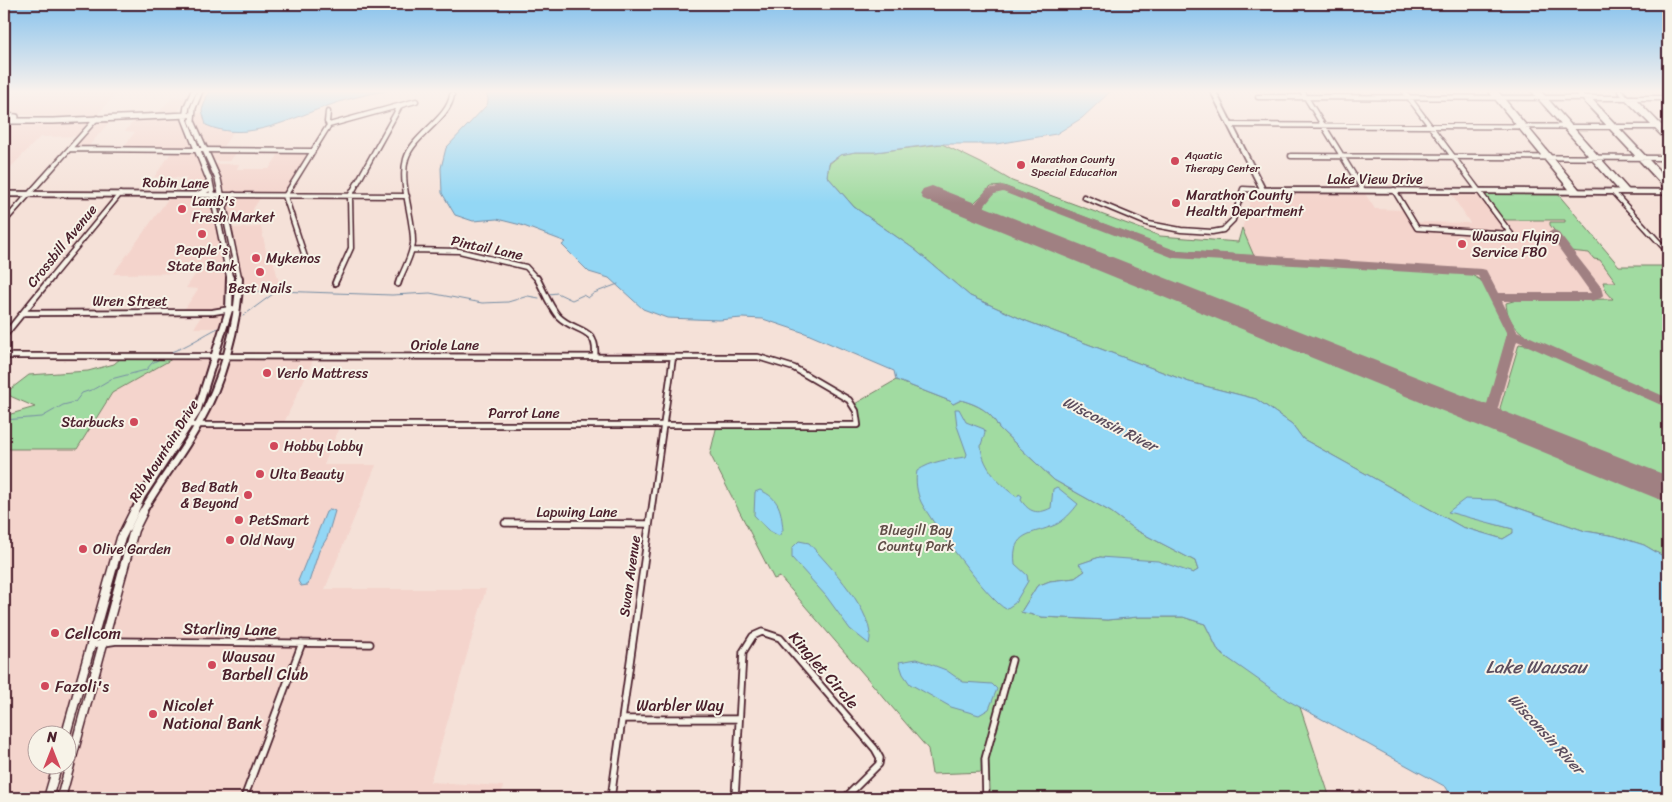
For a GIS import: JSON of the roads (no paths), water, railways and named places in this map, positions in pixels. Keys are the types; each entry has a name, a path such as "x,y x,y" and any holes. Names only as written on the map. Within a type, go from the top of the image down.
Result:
{"main road":[{"name":"Rib Mountain Drive","path":"69,724 116,555 126,526 142,496 195,425 229,310 230,278 210,182 188,128"},
{"name":"Rib Mountain Drive","path":"61,798 129,546 142,511 211,398 237,308 240,288 239,276 218,179 195,128"},
{"path":"199,194 207,189 210,182"},
{"path":"224,208 227,200 234,195"},
{"path":"48,798 55,774"}],"street":[{"path":"4,222 88,128"},
{"path":"306,260 285,196 327,128"},
{"path":"335,283 351,248 350,196 388,128"},
{"path":"398,284 413,244 407,196 406,159 417,141 428,128"},
{"path":"1232,128 1263,190"},
{"path":"1325,128 1363,190"},
{"path":"1394,190 1417,228 1511,234 1433,128"},
{"path":"1524,128 1576,191"},
{"path":"1569,128 1592,157 1625,191"},
{"path":"1569,128 1597,157 1625,191"},
{"path":"1614,128 1668,183"},
{"path":"1659,128 1668,139"},
{"path":"70,149 205,152 312,151"},
{"path":"1292,156 1668,158"},
{"path":"1642,157 1668,190"},
{"name":"Lake View Drive","path":"1084,197 1152,225 1180,230 1210,232 1221,230 1229,225 1234,217 1243,189 1668,190"},
{"path":"1612,191 1668,252"},
{"name":"Robin Lane","path":"4,194 407,196"},
{"name":"Crossbill Avenue","path":"4,336 120,194"},
{"name":"Pintail Lane","path":"412,250 455,250 526,267 534,273 549,304 559,317 593,336 596,344 595,356"},
{"name":"Wren Street","path":"23,313 213,312 237,308"},
{"name":"Oriole Lane","path":"4,356 749,357 778,361 849,400 857,411 858,425"},
{"name":"Swan Avenue","path":"611,798 673,357"},
{"name":"Parrot Lane","path":"195,425 858,425"},
{"name":"Lapwing Lane","path":"505,523 649,524"},
{"name":"Kinglet Circle","path":"736,798 738,719 743,652 747,641 754,635 763,632 772,633 780,638 875,749 880,758 879,764 845,798"},
{"name":"Starling Lane","path":"91,645 160,641 370,644"},
{"path":"244,798 302,643"},
{"path":"986,798 986,759 1012,660"},
{"name":"Warbler Way","path":"622,719 738,719"}],"water":[{"path":"217,128 260,128 238,132"},
{"name":"Lake Wausau","path":"465,128 1065,128 1056,134 996,144 937,144 875,152 855,152 840,155 829,163 827,176 854,207 914,249 970,296 1026,321 1189,382 1256,399 1292,424 1303,439 1462,527 1503,539 1513,533 1513,529 1448,512 1465,499 1495,500 1585,531 1615,536 1644,545 1668,559 1668,798 1452,798 1446,787 1287,700 1219,652 1205,624 1183,617 1138,617 1107,620 1042,617 1021,612 1037,586 1050,581 1075,578 1085,571 1079,564 1100,557 1158,561 1193,573 1198,570 1195,561 1134,529 1111,512 1054,480 999,428 988,413 973,404 961,400 953,404 950,401 896,380 894,371 805,333 763,319 667,318 643,309 609,278 589,272 562,245 566,242 521,225 497,219 473,221 455,215 442,193 441,168 446,148"},
{"path":"955,409 959,409 966,422 984,429 985,433 981,447 985,462 999,482 1017,497 1019,494 1022,496 1021,500 1030,510 1037,512 1051,508 1053,489 1057,487 1078,504 1058,524 1025,536 1016,545 1015,564 1027,575 1028,581 1015,603 1006,609 987,592 961,560 918,495 917,471 934,463 966,457 967,454 957,426"},
{"path":"760,490 776,501 780,511 783,530 779,536 768,530 754,515 755,492"},
{"path":"331,509 335,511 327,538 319,551 308,585 301,586 298,581 326,512"},
{"path":"799,541 809,543 849,590 866,619 870,632 869,644 850,629 826,596 792,558 792,548"},
{"path":"917,659 946,670 963,682 992,684 997,689 989,709 979,715 951,707 910,684 903,674 899,662"}],"waterway":[{"path":"549,294 557,293 572,300 583,295 588,298 594,293 618,284"},
{"path":"249,291 275,292"},
{"path":"243,316 277,291 392,295 430,293 482,303 508,302 528,296 539,298"},
{"path":"171,352 220,327"},
{"path":"4,420 42,417 63,405 75,402 82,393 94,389 111,379 146,370 152,363 158,360"}],"place":[{"name":"Aquatic Therapy Center","path":"1175,161"},
{"name":"Marathon County Special Education","path":"1021,165"},
{"name":"Marathon County Health Department","path":"1176,203"},
{"name":"Lamb's Fresh Market","path":"182,209"},
{"name":"People's State Bank","path":"202,234"},
{"name":"Wausau Flying Service FBO","path":"1462,244"},
{"name":"Mykenos","path":"256,258"},
{"name":"Best Nails","path":"260,272"},
{"name":"Verlo Mattress","path":"267,373"},
{"name":"Starbucks","path":"134,422"},
{"name":"Hobby Lobby","path":"274,446"},
{"name":"Ulta Beauty","path":"260,474"},
{"name":"Bed Bath & Beyond","path":"248,495"},
{"name":"PetSmart","path":"239,520"},
{"name":"Old Navy","path":"230,540"},
{"name":"Olive Garden","path":"83,549"},
{"name":"Cellcom","path":"55,633"},
{"name":"Wausau Barbell Club","path":"212,665"},
{"name":"Fazoli's","path":"45,686"},
{"name":"Nicolet National Bank","path":"153,714"}],"water label":[{"name":"Wisconsin River","path":"1110,424"},
{"name":"Wisconsin River","path":"1546,734"}],"park label":[{"name":"Bluegill Bay County Park","path":"916,538"}]}
